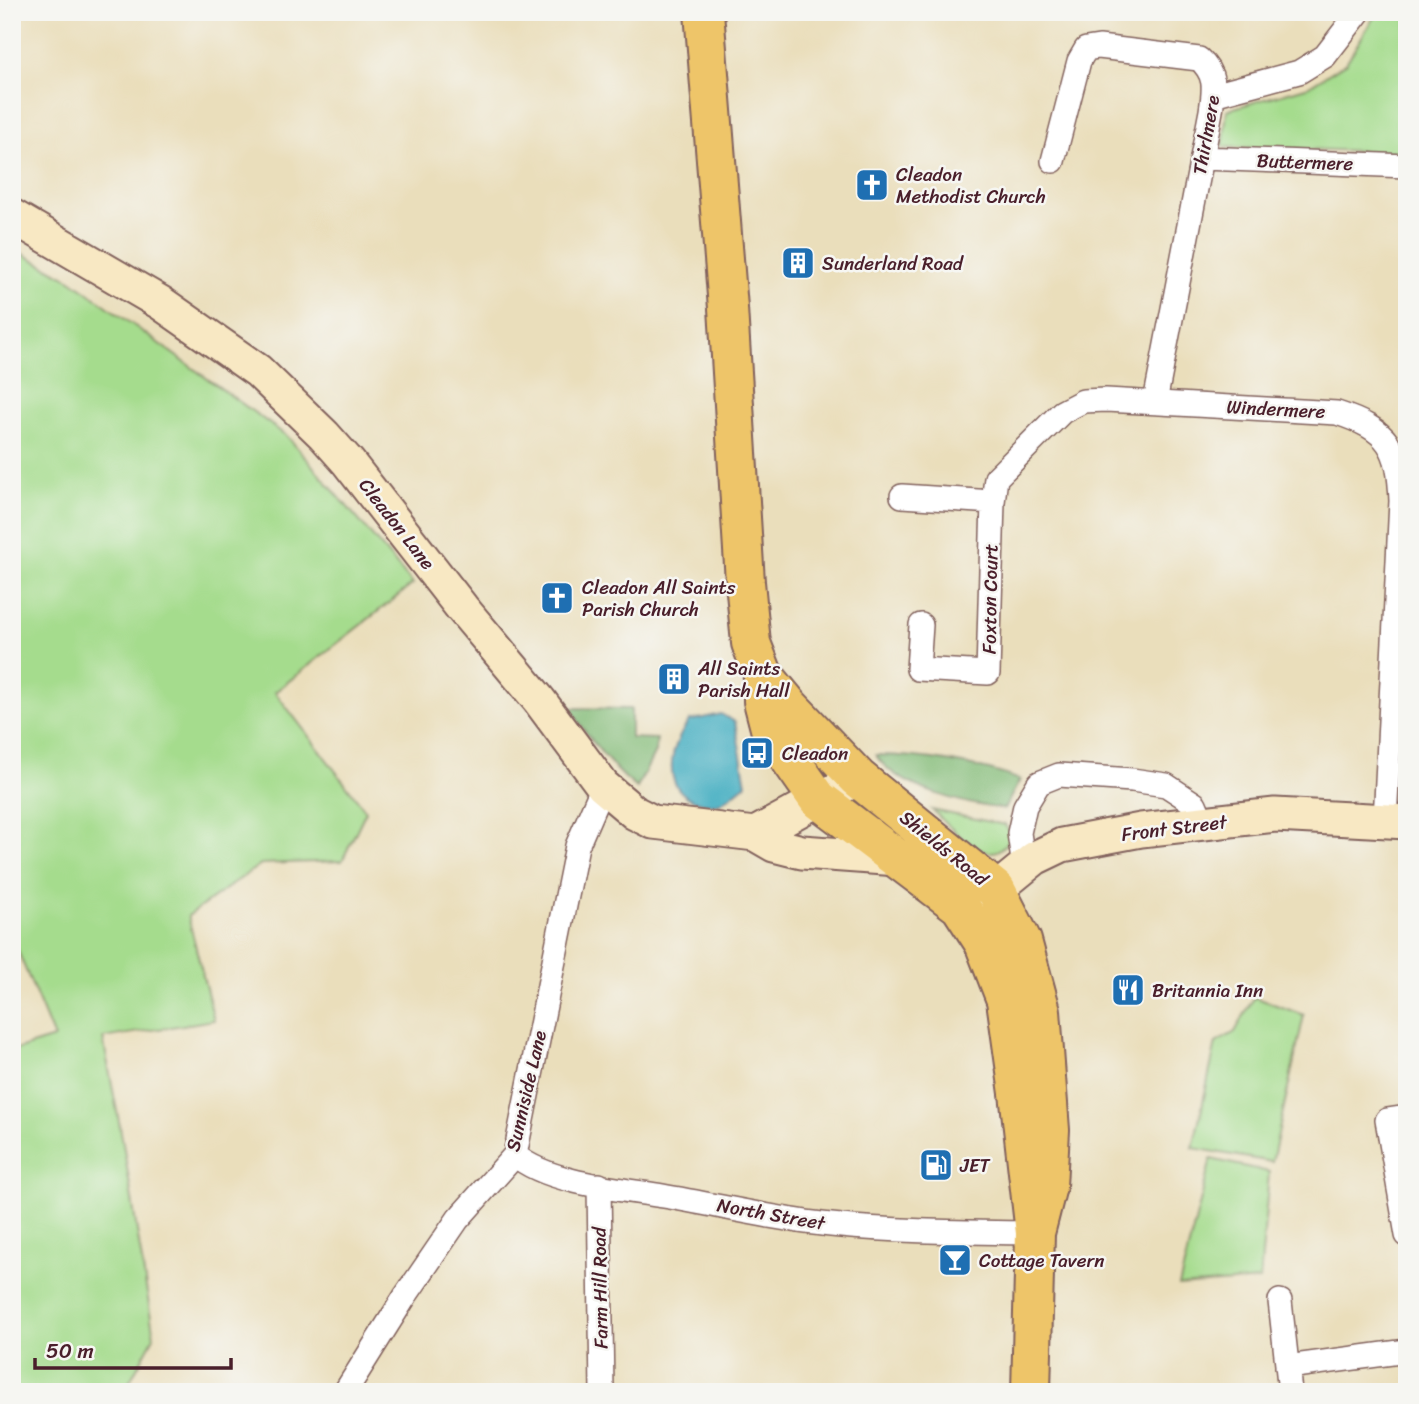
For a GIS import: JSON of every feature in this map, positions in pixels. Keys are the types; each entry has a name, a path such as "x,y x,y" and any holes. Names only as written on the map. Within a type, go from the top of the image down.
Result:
{"highway":[{"path":"704,12 728,308 745,582 757,658"},
{"name":"Shields Road","path":"757,658 791,708 858,778 1010,879 1022,941 1041,1011 1050,1130 1047,1186 1035,1233"},
{"name":"Shields Road","path":"757,658 763,701 772,732 818,799 960,906 984,943 1006,1000 1035,1233 1031,1392"}],"street":[{"path":"1213,95 1299,72 1325,56 1359,12"},
{"name":"Thirlmere","path":"1054,161 1079,61 1086,49 1099,47 1199,58 1209,67 1214,86 1213,95 1155,402"},
{"name":"Buttermere","path":"1202,158 1407,166"},
{"name":"Cleadon Lane","path":"12,216 161,303 258,371 348,462 462,608 539,700 603,786 635,813 653,822 755,834 774,845 802,852 898,859"},
{"name":"Windermere","path":"993,502 996,478 1062,412 1083,401 1155,402 1337,413 1367,422 1390,444 1400,470 1396,821"},
{"path":"902,496 993,502"},
{"name":"Foxton Court","path":"921,625 918,669 988,673 993,502"},
{"path":"1010,879 1025,806 1039,783 1059,775 1166,785 1195,804 1203,823"},
{"path":"755,834 858,778"},
{"name":"Sunniside Lane","path":"345,1392 458,1219 515,1154 577,846 603,786"},
{"name":"Front Street","path":"960,906 1010,879 1035,858 1062,845 1141,830 1275,815 1396,821"},
{"path":"1397,1119 1407,1235"},
{"name":"North Street","path":"515,1154 526,1164 545,1173 828,1225 918,1232 1035,1233"},
{"name":"Farm Hill Road","path":"599,1185 602,1392"},
{"path":"1280,1301 1290,1392"},
{"path":"1287,1367 1407,1351"}],"green space":[{"path":"1377,12 1407,12 1407,152 1223,147 1227,110 1309,86 1346,63"},
{"path":"12,248 71,280 288,437 413,584 275,692 366,811 342,861 261,864 188,916 214,1020 103,1038 154,1337 124,1392 12,1392 12,1051 54,1038 12,937"},
{"path":"569,708 631,709 631,738 657,739 655,752 637,788 600,751"},
{"path":"876,755 949,762 986,769 1020,780 1004,809 989,807 953,799 915,786 885,767"},
{"path":"932,810 1005,825 1009,831 1009,842 994,852 981,850 958,835"},
{"path":"1254,997 1304,1015 1272,1162 1193,1148 1216,1043 1235,1032"},
{"path":"1211,1159 1269,1172 1260,1280 1179,1286"}],"water":[{"path":"721,714 735,722 746,784 720,803 706,804 686,796 677,787 673,777 673,755 689,721"}],"place":[{"name":"Cleadon Methodist Church","path":"872,185"},
{"name":"Sunderland Road","path":"798,263"},
{"name":"Cleadon All Saints Parish Church","path":"557,598"},
{"name":"All Saints Parish Hall","path":"674,679"},
{"name":"Cleadon","path":"757,753"},
{"name":"Britannia Inn","path":"1128,990"},
{"name":"JET","path":"936,1165"},
{"name":"Cottage Tavern","path":"955,1260"}]}
